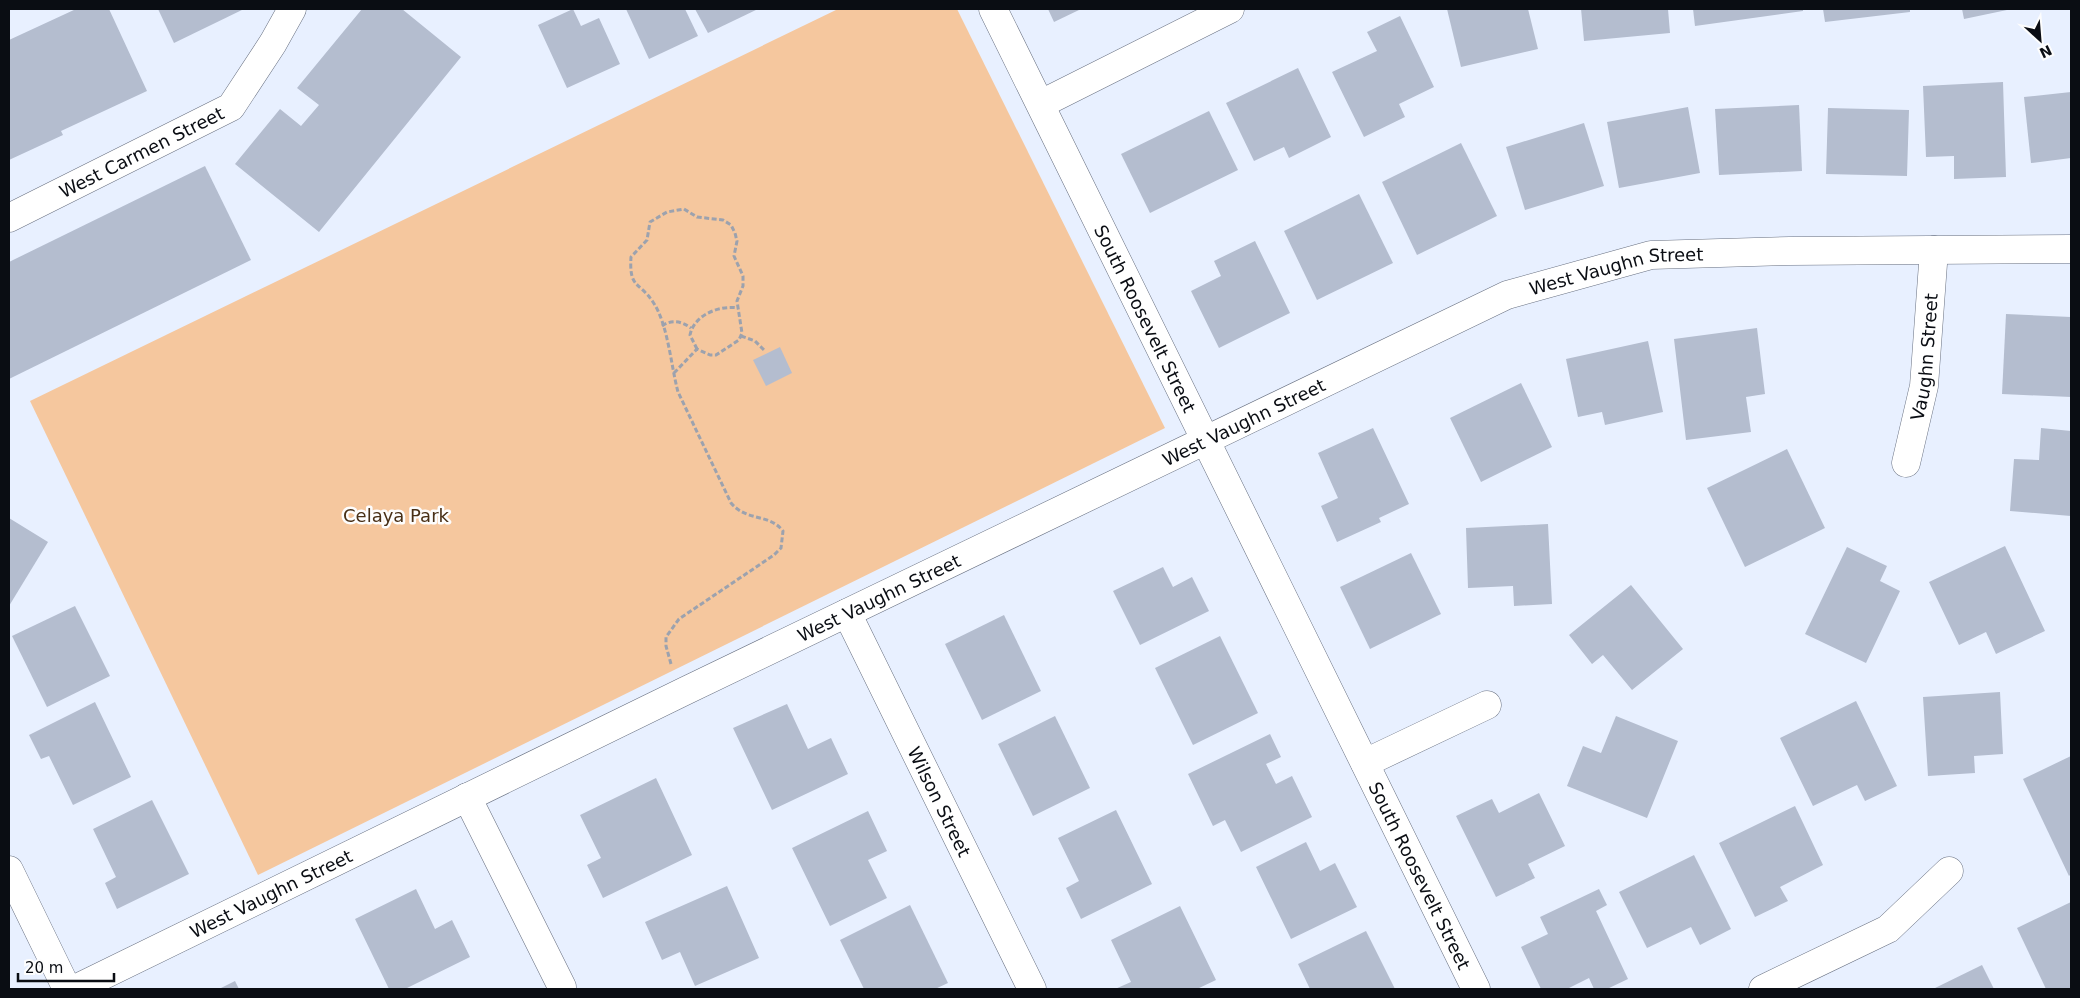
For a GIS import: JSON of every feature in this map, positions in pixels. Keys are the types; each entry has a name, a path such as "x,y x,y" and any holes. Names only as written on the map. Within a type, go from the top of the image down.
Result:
{"street":[{"name":"West Carmen Street","path":"9,218 231,107 273,43 292,9"},
{"name":"South Roosevelt Street","path":"993,9 1476,989"},
{"path":"1040,104 1230,9"},
{"name":"West Vaughn Street","path":"75,989 685,691 1206,442 1507,295 1650,255 1790,250 2071,249"},
{"name":"Vaughn Street","path":"1906,463 1924,386 1934,250"},
{"name":"Wilson Street","path":"847,613 1032,989"},
{"name":"South Roosevelt Street","path":"1365,763 1487,705"},
{"path":"467,797 562,986"},
{"path":"9,870 67,989"},
{"path":"1763,989 1888,928 1949,871"}],"path":[{"path":"685,691 668,654 666,637 669,630 679,619 774,555 782,548 783,531 772,521 746,515 731,503 678,392 662,326 654,304 635,286 632,279 631,257 647,240 650,222 667,212 684,209 697,217 723,220 731,225 735,233 734,256 744,276 743,286 737,301 741,325 741,336 739,340 716,355 710,355 697,349 690,335 691,328 707,313 730,307 738,308"},
{"path":"662,326 668,322 676,321 691,328"},
{"path":"741,336 755,341 764,351"},
{"path":"674,373 697,349"}],"green space":[{"name":"Celaya Park","path":"838,9 957,9 1165,428 258,875 30,401"}],"building":[{"path":"76,9 109,9 147,91 61,131 63,135 9,160 9,40"},
{"path":"158,9 244,9 174,43"},
{"path":"362,9 402,9 461,57 319,232 235,164 280,109 301,126 319,105 297,88"},
{"path":"573,9 581,26 599,18 620,64 567,88 538,25"},
{"path":"626,9 685,9 698,36 649,59"},
{"path":"695,9 758,9 708,33"},
{"path":"1048,9 1078,9 1079,10 1054,22"},
{"path":"1447,9 1528,9 1538,49 1461,67"},
{"path":"1581,9 1668,9 1670,33 1584,41"},
{"path":"1693,9 1803,9 1803,11 1695,26"},
{"path":"1823,9 1910,9 1910,12 1825,22"},
{"path":"1962,9 2007,9 2007,10 1964,19"},
{"path":"1400,16 1434,87 1399,104 1405,117 1364,137 1332,72 1377,51 1367,32"},
{"path":"1298,68 1331,137 1289,158 1284,147 1254,161 1226,103"},
{"path":"2003,82 2006,177 1954,179 1954,156 1926,157 1923,86"},
{"path":"2071,92 2071,158 2031,163 2024,97"},
{"path":"1799,105 1802,171 1719,175 1715,109"},
{"path":"1688,107 1700,173 1619,188 1607,122"},
{"path":"1828,108 1909,110 1907,176 1826,174"},
{"path":"1209,111 1238,170 1150,213 1121,154"},
{"path":"1584,123 1604,186 1525,210 1506,147"},
{"path":"1461,143 1497,216 1417,255 1382,182"},
{"path":"205,166 251,260 9,379 9,262"},
{"path":"1359,194 1393,263 1317,300 1284,231"},
{"path":"1255,241 1290,313 1219,348 1191,291 1221,276 1214,261"},
{"path":"2006,314 2071,317 2071,397 2002,394"},
{"path":"1757,328 1765,394 1746,397 1751,432 1686,440 1674,339"},
{"path":"1648,341 1663,412 1605,425 1602,412 1578,417 1566,359"},
{"path":"780,347 792,373 766,386 753,360"},
{"path":"1521,383 1552,447 1481,482 1450,418"},
{"path":"1373,428 1409,504 1379,518 1381,522 1337,542 1321,506 1338,498 1318,453"},
{"path":"2041,428 2071,431 2071,516 2010,511 2014,459 2039,460"},
{"path":"1787,449 1825,528 1745,567 1707,488"},
{"path":"9,518 48,542 9,606"},
{"path":"1548,524 1552,604 1514,606 1513,586 1468,588 1466,528"},
{"path":"2005,546 2045,631 1996,654 1986,632 1959,645 1929,582"},
{"path":"1847,547 1887,566 1880,581 1900,591 1866,663 1805,634"},
{"path":"1411,553 1441,614 1370,649 1340,587"},
{"path":"1163,567 1173,587 1192,577 1209,611 1140,645 1113,591"},
{"path":"1631,585 1683,649 1632,690 1603,655 1592,664 1569,635"},
{"path":"75,606 110,676 47,707 12,636"},
{"path":"1004,615 1041,691 982,720 945,644"},
{"path":"1220,636 1258,713 1193,745 1155,668"},
{"path":"2000,692 2003,754 1974,756 1975,773 1928,776 1923,697"},
{"path":"1856,701 1897,786 1865,801 1857,785 1813,806 1780,738"},
{"path":"95,702 131,777 73,805 49,756 41,759 29,735"},
{"path":"787,704 808,749 831,738 848,774 772,810 733,728"},
{"path":"1055,716 1090,788 1033,816 998,744"},
{"path":"1616,716 1678,741 1647,818 1567,786 1583,746 1601,753"},
{"path":"1270,734 1281,757 1266,764 1276,784 1292,776 1312,817 1241,852 1225,820 1213,826 1188,774"},
{"path":"2071,756 2071,874 2069,876 2023,779"},
{"path":"656,778 692,855 603,898 587,865 601,858 580,815"},
{"path":"1539,793 1565,846 1528,864 1535,878 1496,897 1456,816 1492,799 1499,813"},
{"path":"152,800 189,874 117,909 105,883 116,877 93,829"},
{"path":"1795,806 1823,865 1780,887 1788,901 1755,917 1719,843"},
{"path":"1116,810 1152,884 1081,919 1066,888 1079,881 1058,838"},
{"path":"868,811 887,851 868,860 887,898 830,926 792,848"},
{"path":"1306,842 1320,871 1335,863 1357,907 1291,939 1256,867"},
{"path":"1694,855 1731,929 1700,945 1691,927 1647,948 1619,892"},
{"path":"727,886 759,958 695,986 680,952 662,960 645,922"},
{"path":"416,889 435,929 452,920 470,957 405,989 389,989 355,919"},
{"path":"1599,889 1607,905 1596,911 1628,979 1607,989 1594,989 1589,978 1567,989 1541,989 1521,947 1548,934 1540,917"},
{"path":"2071,902 2071,989 2046,989 2017,928"},
{"path":"910,905 948,983 935,989 864,989 840,940"},
{"path":"1180,906 1216,980 1197,989 1115,989 1131,982 1111,940"},
{"path":"1366,931 1395,989 1310,989 1298,964"},
{"path":"1982,965 1994,989 1933,989"},
{"path":"235,981 239,989 219,989"}]}
